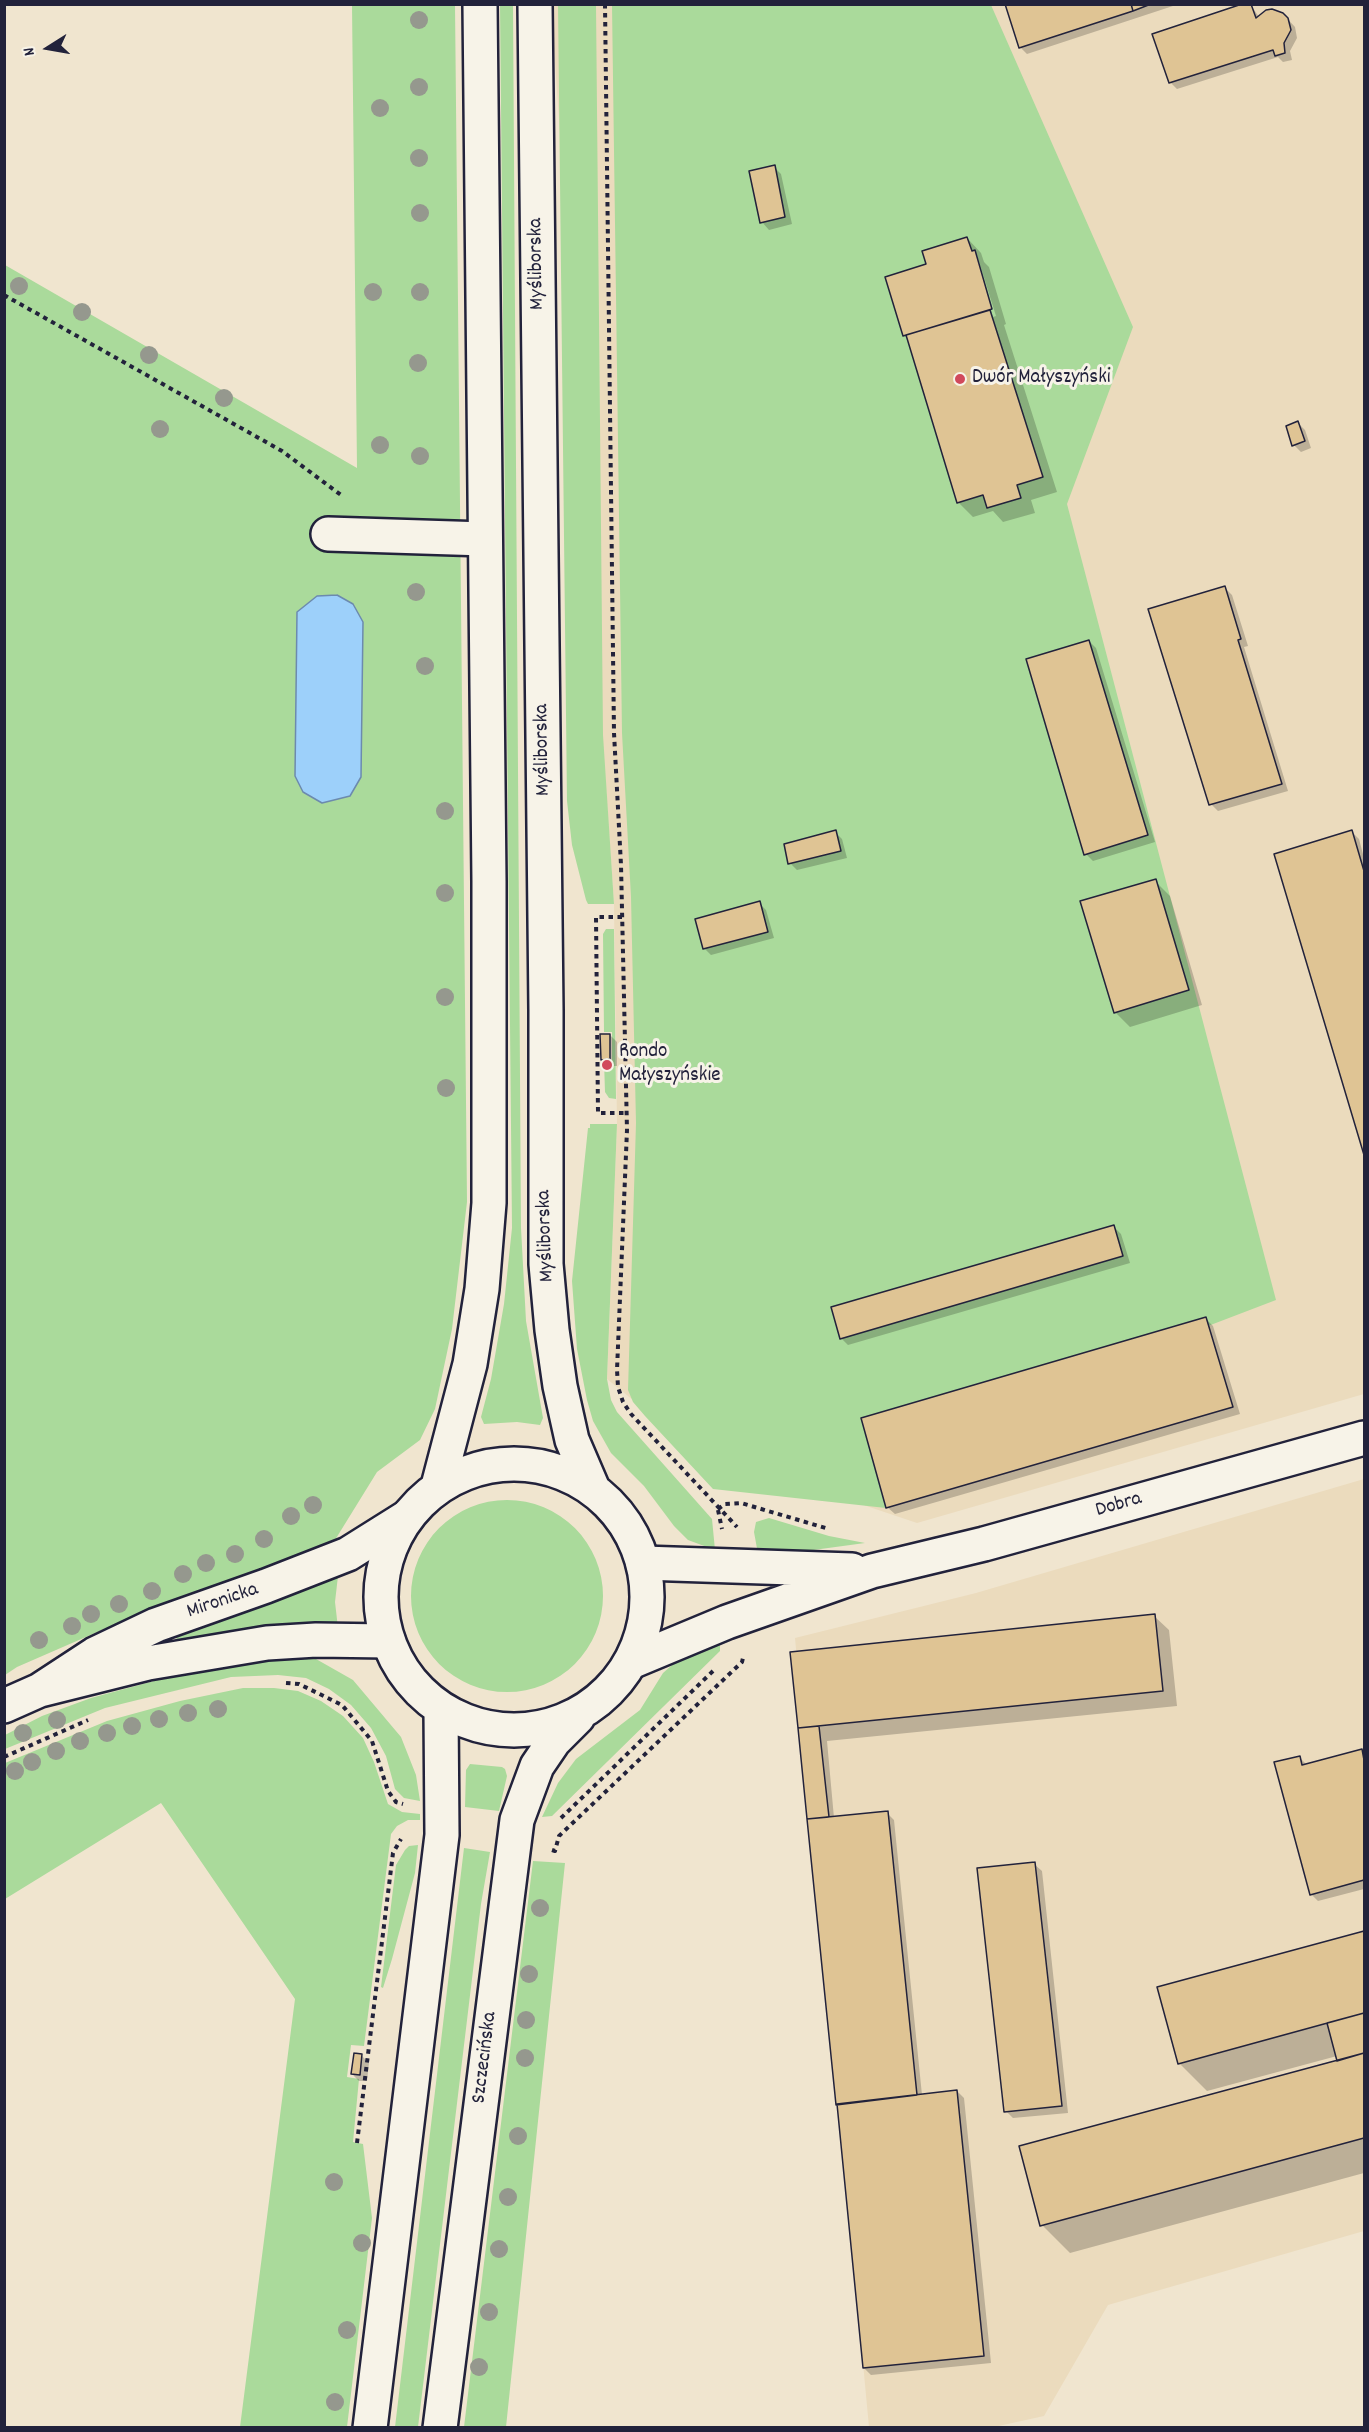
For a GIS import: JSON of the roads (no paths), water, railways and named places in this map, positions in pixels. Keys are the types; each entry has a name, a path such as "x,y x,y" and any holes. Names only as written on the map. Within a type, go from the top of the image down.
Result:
{"main road":[{"path":"438,1486 470,1364 482,1289 489,1203 480,4"},
{"name":"Myśliborska","path":"535,4 546,987 546,1264 560,1386 572,1440 593,1489"},
{"path":"342,534 485,539"},
{"name":"Dobra","path":"631,1662 727,1622 872,1571 984,1544 1365,1438"},
{"path":"516,1463 556,1470 593,1489 624,1521 643,1563 647,1588 646,1614 641,1638 631,1662 612,1689 586,1710 551,1725 514,1731 476,1725 441,1710 409,1680 388,1641 380,1598 386,1554 407,1516 438,1486 475,1468 516,1463"},
{"name":"Mironicka","path":"4,1706 40,1690 95,1654 156,1625 348,1554 407,1516"},
{"name":"Dobra","path":"643,1563 872,1571"},
{"name":"Mironicka","path":"40,1690 148,1663 267,1643 316,1640 388,1641"},
{"path":"370,2427 442,1835 441,1710"},
{"name":"Szczecińska","path":"440,2427 517,1820 537,1766 554,1741 586,1710"}],"water":[{"path":"337,595 353,604 363,622 361,777 350,796 322,803 303,792 295,776 297,612 317,596"}],"place":[{"name":"Dwór Małyszyński","path":"960,379"},
{"name":"Rondo Małyszyńskie","path":"607,1065"}]}
